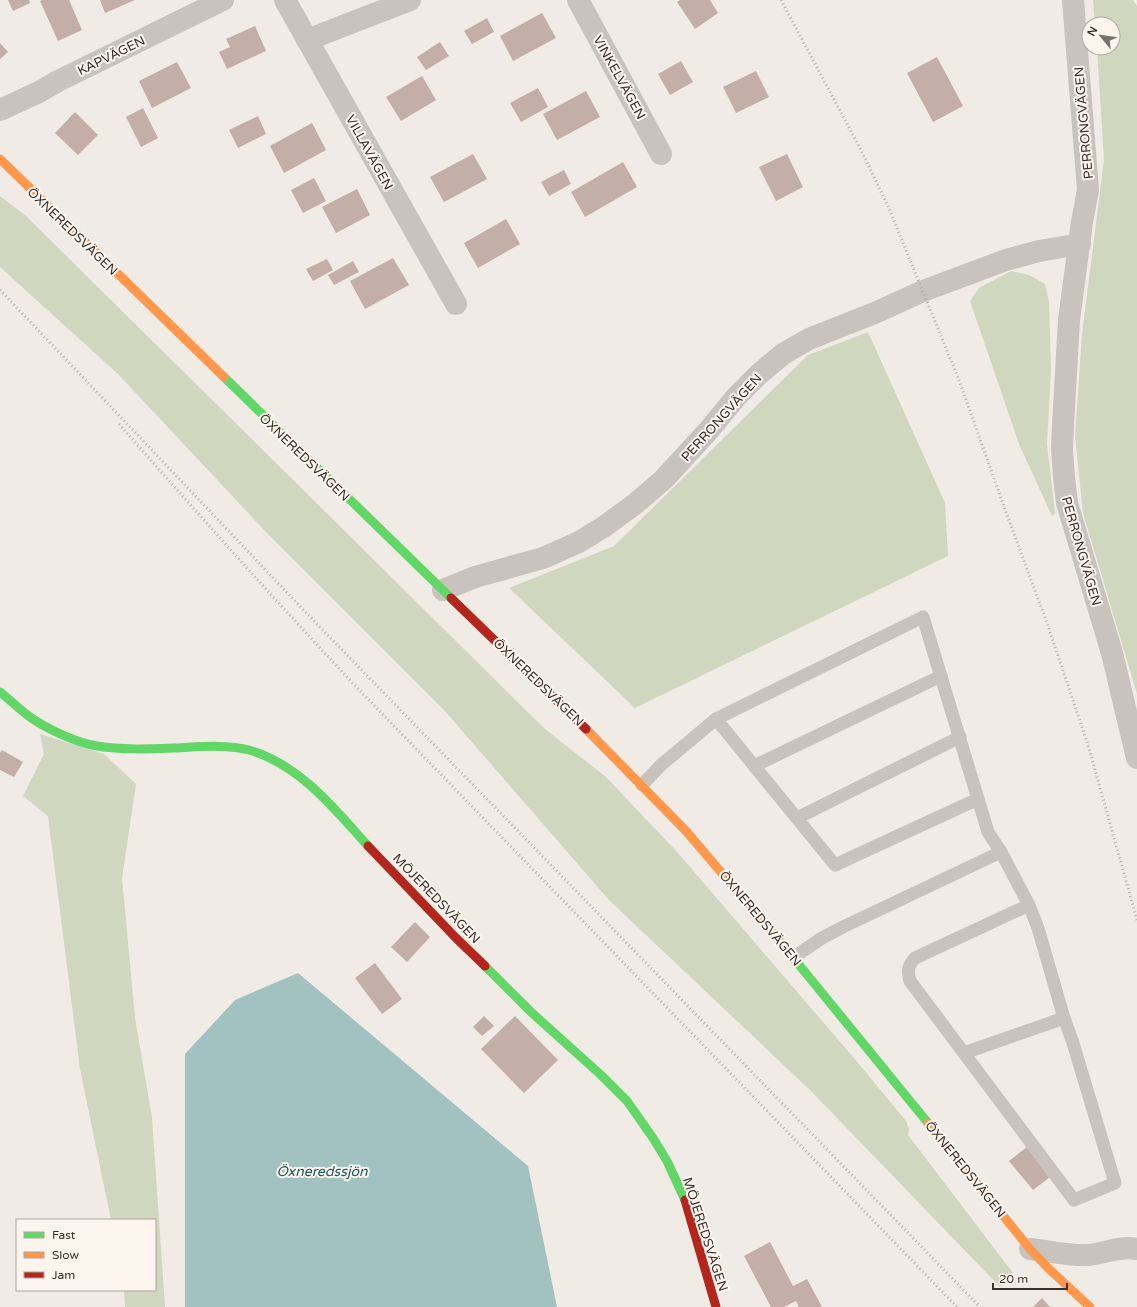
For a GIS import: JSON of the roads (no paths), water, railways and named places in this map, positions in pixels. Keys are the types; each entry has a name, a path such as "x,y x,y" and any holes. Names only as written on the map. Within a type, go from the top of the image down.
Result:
{"street":[{"name":"KAPVÄGEN","path":"0,110 223,0"},
{"name":"VILLAVÄGEN","path":"285,0 456,304"},
{"path":"307,40 410,0"},
{"name":"VINKELVÄGEN","path":"578,0 661,154"},
{"name":"PERRONGVÄGEN","path":"1073,0 1088,190 1082,222 1069,320 1062,425 1064,477 1067,503 1112,654 1137,758"},
{"name":"ÖXNEREDSVÄGEN","path":"0,160 122,280 589,731 686,831 794,957 1030,1249 1090,1307"},
{"name":"PERRONGVÄGEN","path":"443,590 475,577 543,558 579,542 605,526 635,504 664,478 709,430 737,396 759,374 783,354 809,339 877,312 923,291 1006,260 1039,251 1080,244"},
{"name":"MÖJEREDSVÄGEN","path":"0,692 30,717 48,728 60,734 95,746 118,749 146,749 217,746 248,750 278,762 300,777 327,800 386,865 467,948 531,1012 601,1075 627,1102 653,1138 667,1161 682,1195 716,1307"},
{"path":"1030,1249 1090,1255 1115,1249 1137,1249"}],"lane":[{"path":"642,785 661,765 716,719 924,617 988,832 1001,852 1029,905 1038,928 1115,1183 1074,1200 910,981 908,974 910,964 915,958 1029,905"},
{"path":"754,766 942,676"},
{"path":"716,719 835,864 978,799"},
{"path":"797,818 960,737"},
{"path":"794,957 822,938 1001,852"},
{"path":"964,1053 1064,1018"}],"water":[{"name":"Öxneredssjön","path":"298,973 528,1166 557,1307 185,1307 185,1054 235,1000"}],"railway":[{"path":"781,0 861,150 888,206 959,380 1048,626 1088,745 1137,920"},
{"path":"0,290 315,622 980,1307"},
{"path":"119,424 240,560 363,694 957,1307"}]}
